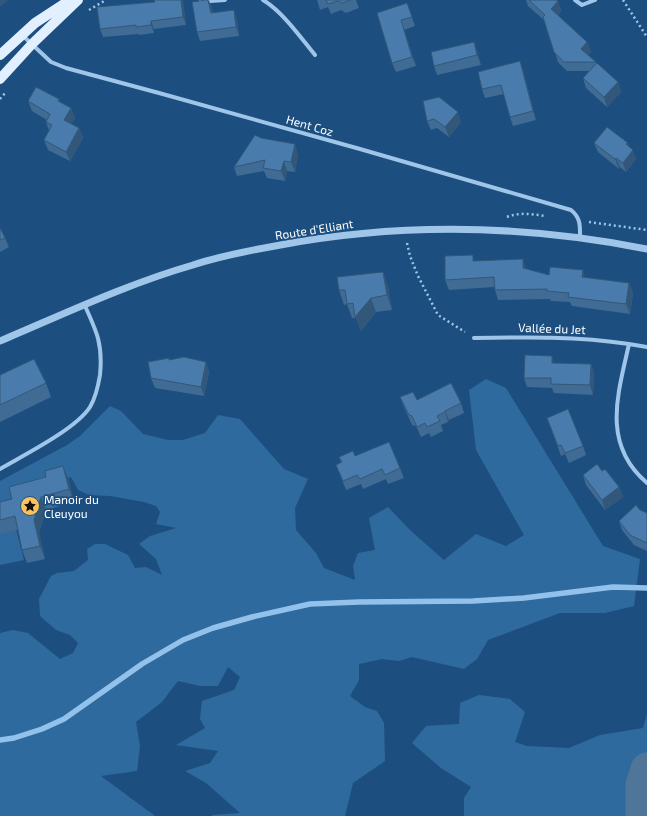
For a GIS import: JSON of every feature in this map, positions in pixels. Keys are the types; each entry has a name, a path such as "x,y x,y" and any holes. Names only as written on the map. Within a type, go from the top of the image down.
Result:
{"main road":[{"path":"0,55 35,23 70,0"},
{"path":"0,79 32,44 78,0"}],"street":[{"path":"201,0 225,0"},
{"path":"263,0 270,4 315,55"},
{"path":"575,0 582,5 594,0"},
{"name":"Hent Coz","path":"22,35 52,62 66,68 345,145 571,210 580,221 580,238"},
{"name":"Route d'Elliant","path":"0,341 162,275 226,256 330,237 405,230 496,229 580,238 647,249"},
{"path":"0,469 74,425 89,409 95,398 100,372 101,350 93,323 84,306"},
{"name":"Vallée du Jet","path":"474,338 582,338 647,347"},
{"path":"629,344 619,391 616,423 621,443 628,461 647,484"}],"path":[{"path":"623,0 647,37"},
{"path":"405,230 407,247 413,264 438,315 474,338"}],"shaded area":[{"path":"486,379 506,388 603,546 640,559 634,606 605,613 560,613 488,640 477,659 464,669 412,657 399,661 382,659 359,664 359,680 350,696 365,707 377,711 384,723 385,761 353,783 345,816 212,816 240,813 206,783 185,771 210,763 218,751 176,745 205,728 200,719 202,701 234,690 240,677 228,667 218,686 200,686 178,681 162,702 136,722 140,746 137,771 101,776 155,816 0,816 0,633 13,630 28,633 60,659 73,653 78,643 70,635 56,630 40,616 39,599 51,576 57,573 74,571 88,560 87,549 95,544 105,544 128,555 135,568 146,567 162,575 156,559 139,544 150,536 176,528 156,524 160,512 156,506 144,502 110,496 89,495 78,490 71,477 11,499 10,509 0,512 0,481 67,445 80,436 110,406 121,411 143,434 168,440 183,440 205,433 218,415 240,419 284,469 308,479 295,508 296,530 316,553 324,568 355,580 353,566 358,553 375,550 369,518 388,507 411,531 444,560 476,534 506,546 524,535 476,450 469,390"},
{"path":"15,526 24,560 0,565 0,529"},
{"path":"479,695 510,699 525,712 515,742 527,746 569,748 600,735 643,728 647,714 647,816 464,816 464,798 471,787 441,768 412,743 426,726 459,724 460,703"}],"building":[{"path":"154,0 181,0 183,17 151,21 151,25 100,29 97,7 155,2"},
{"path":"208,0 211,13 234,10 236,27 197,32 192,2"},
{"path":"326,0 351,0 343,3 338,1 328,4"},
{"path":"529,0 558,1 551,9 587,42 581,49 596,62 564,62 554,52 543,17 545,15"},
{"path":"407,3 412,17 401,20 412,57 392,63 377,13"},
{"path":"474,42 477,55 434,66 431,52"},
{"path":"520,61 533,111 510,117 501,85 482,89 478,72"},
{"path":"597,63 618,82 604,97 583,78"},
{"path":"36,87 59,99 58,101 71,108 64,120 79,128 66,152 44,140 52,125 46,122 50,114 28,101"},
{"path":"439,97 458,112 445,127 434,119 427,121 423,101"},
{"path":"607,127 628,143 626,144 633,150 623,163 616,158 615,159 594,143"},
{"path":"255,135 261,138 295,144 291,162 284,161 281,171 263,168 265,160 234,167"},
{"path":"0,228 5,238 0,240"},
{"path":"473,255 473,261 523,259 523,268 549,275 550,267 583,270 582,277 629,283 626,304 568,297 569,293 547,291 547,289 495,290 494,277 445,280 445,256"},
{"path":"383,272 387,295 371,298 355,317 353,303 347,304 345,290 339,290 337,277"},
{"path":"525,355 552,356 552,363 591,364 590,385 551,384 551,378 524,378"},
{"path":"184,357 206,362 201,387 151,378 148,362"},
{"path":"34,359 46,383 0,405 0,375"},
{"path":"451,383 461,403 437,416 440,421 427,427 425,423 417,427 400,397 413,392 417,400"},
{"path":"568,409 583,446 565,453 561,445 558,446 547,418"},
{"path":"389,442 400,468 385,475 382,469 360,479 357,475 343,481 336,465 342,462 339,457 353,451 355,456"},
{"path":"597,464 602,471 605,469 619,487 602,500 583,475"},
{"path":"63,466 69,489 41,497 34,520 40,546 22,550 15,516 0,520 0,502 12,499 9,487 46,477 45,471"},
{"path":"636,505 640,510 647,513 647,543 630,535 619,521"}],"waterway":[{"path":"0,740 14,738 42,729 64,719 142,664 183,640 213,628 252,617 310,604 473,601 524,598 613,587 647,588"},
{"path":"642,816 642,785 647,769"}],"place":[{"name":"Manoir du Cleuyou","path":"30,506"}]}
